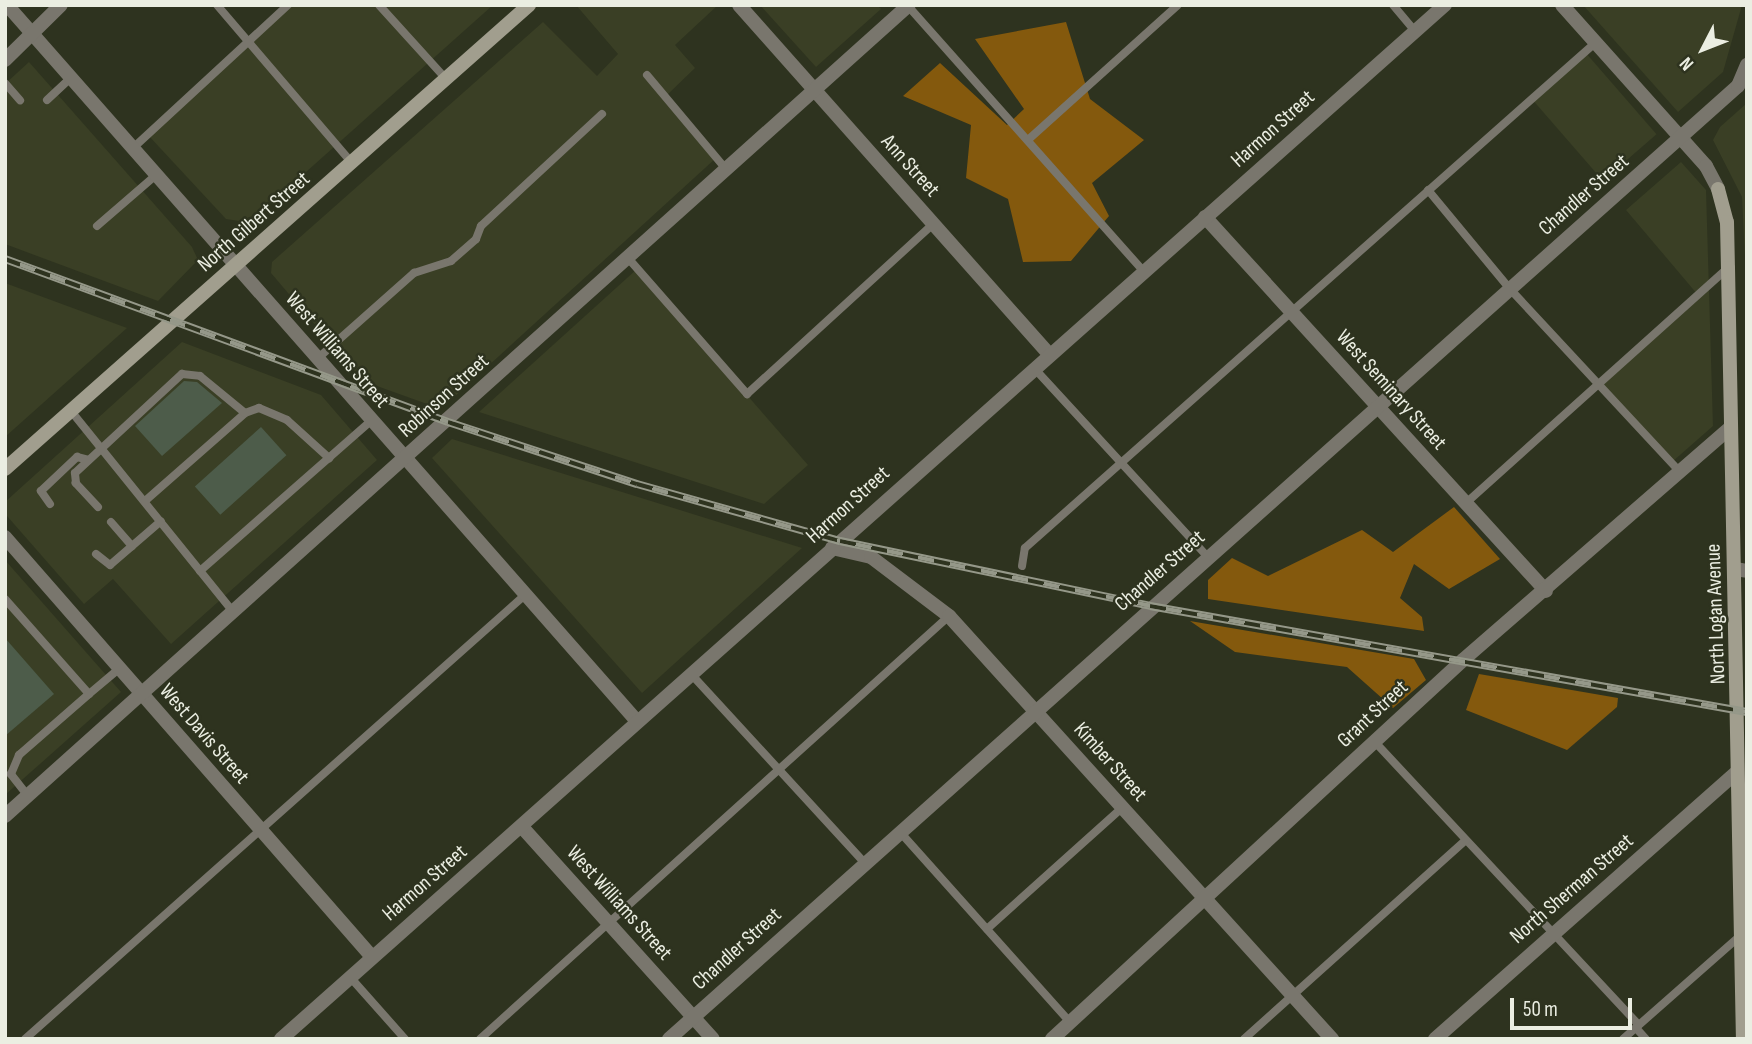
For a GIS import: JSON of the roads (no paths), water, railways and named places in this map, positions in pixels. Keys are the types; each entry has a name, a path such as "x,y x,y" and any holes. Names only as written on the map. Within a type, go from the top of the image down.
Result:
{"street":[{"name":"West Williams Street","path":"7,5 404,460 637,721"},
{"path":"5,60 61,5"},
{"name":"North Gilbert Street","path":"5,469 353,164 529,5"},
{"name":"Ann Street","path":"739,5 1049,354"},
{"name":"Harmon Street","path":"281,1039 1445,5"},
{"path":"1562,5 1681,138 1738,86 1747,65"},
{"name":"Robinson Street","path":"5,816 235,614 908,6"},
{"name":"North Logan Avenue","path":"1681,138 1718,189 1727,222 1730,428 1741,570 1738,772 1744,929 1743,1039"},
{"name":"Chandler Street","path":"669,1039 1377,405 1681,138"},
{"name":"West Seminary Street","path":"1205,217 1546,590"},
{"name":"Grant Street","path":"1052,1039 1374,741 1730,428"},
{"name":"West Davis Street","path":"6,541 372,957"},
{"name":"Kimber Street","path":"832,548 872,557 949,616 1332,1039"},
{"name":"North Sherman Street","path":"1435,1039 1738,772"},
{"name":"West Williams Street","path":"522,827 713,1039"}],"lane":[{"path":"217,5 353,164"},
{"path":"133,148 288,5"},
{"path":"379,5 446,79"},
{"path":"1029,139 1178,5"},
{"path":"1393,5 1415,31"},
{"path":"908,6 1029,139 1144,272"},
{"path":"1022,566 1025,548 1595,43"},
{"path":"647,75 726,169"},
{"path":"47,100 71,78"},
{"path":"5,83 20,100"},
{"path":"317,359 415,274 451,261 476,239 481,226 603,114"},
{"path":"97,226 156,174"},
{"path":"1428,190 1510,289 1600,381 1680,472"},
{"path":"628,258 747,394 933,224"},
{"path":"1466,503 1728,268"},
{"path":"1034,368 1209,558"},
{"path":"98,507 74,478 102,448 189,372 220,390 245,414"},
{"path":"145,501 245,414 259,408 287,420 328,458"},
{"path":"71,411 235,614"},
{"path":"200,571 371,421"},
{"path":"50,504 41,491 77,457 89,460"},
{"path":"96,554 110,565 160,521"},
{"path":"110,522 132,546"},
{"path":"25,1039 257,827 524,594"},
{"path":"5,599 89,694"},
{"path":"480,1039 949,616"},
{"path":"28,796 11,774 19,755 119,669"},
{"path":"691,674 865,863"},
{"path":"1374,741 1553,933 1646,1039"},
{"path":"987,929 1123,807"},
{"path":"900,832 1070,1022"},
{"path":"1244,1039 1291,994 1466,840"},
{"path":"1623,1039 1744,929"},
{"path":"350,977 405,1039"}],"railway":[{"path":"5,259 448,422 637,484 840,541 1150,606 1747,712"}]}
